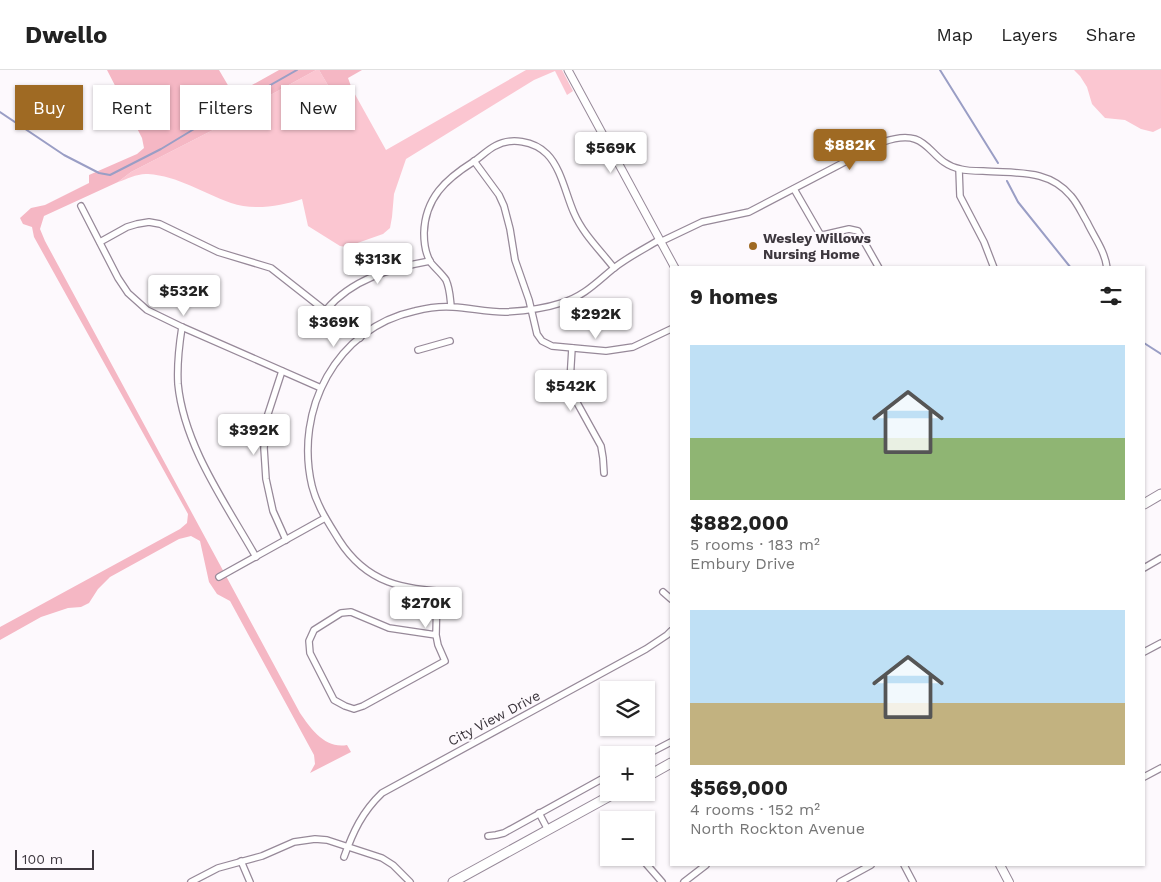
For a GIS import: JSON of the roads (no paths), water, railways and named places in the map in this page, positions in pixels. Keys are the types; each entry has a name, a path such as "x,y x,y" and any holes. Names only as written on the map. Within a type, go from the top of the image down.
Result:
{"main road":[{"path":"1145,503 1161,494"},
{"path":"655,772 670,764"},
{"path":"453,882 601,801"},
{"path":"1001,866 1009,882"}],"street":[{"path":"568,70 674,266"},
{"path":"453,592 402,588 367,572 352,557 325,518 313,486 309,459 310,422 313,407 326,376 353,343 387,320 403,314 451,306 504,312 530,310 562,303 584,293 602,280 614,268 660,241 702,222 749,212 883,142 900,138 917,140 926,144 947,164 959,169 1037,174 1059,185 1075,201 1101,249 1106,266"},
{"path":"451,306 450,290 445,280 430,261 425,244 424,232 428,207 440,188 452,175 494,146 515,140 542,149 556,164 574,214 585,234 614,268"},
{"path":"474,161 499,195 504,206 515,260 529,300 537,334 542,341 552,346 606,351 633,347 670,329"},
{"path":"959,169 960,196 984,242 993,266"},
{"path":"794,189 820,234 823,236 849,229 858,231 878,266"},
{"path":"81,206 118,278 136,301 147,310 321,388"},
{"path":"100,242 137,224 149,222 160,224 218,252 271,268 360,338"},
{"path":"326,310 334,300 360,282 382,272 430,261"},
{"path":"182,327 178,383 188,430 203,463 256,557"},
{"path":"418,350 450,341"},
{"path":"572,348 570,382 575,399 601,446 604,473"},
{"path":"282,371 267,417 264,448 266,479 273,511 286,540"},
{"path":"219,577 325,518"},
{"path":"1145,567 1161,558"},
{"path":"436,635 389,628 351,612 341,614 314,630 309,641 310,653 334,700 354,709 364,706 445,660 438,645 436,635 437,592"},
{"path":"663,592 670,598"},
{"name":"City View Drive","path":"344,857 355,826 364,812 382,793 646,650 670,632"},
{"path":"1145,651 1161,643"},
{"path":"655,750 670,743"},
{"path":"1145,776 1161,768"},
{"path":"488,836 496,836 504,832 600,780"},
{"path":"539,813 548,830"},
{"path":"191,882 218,868 262,856 299,840 314,838 348,846 382,858 410,882"},
{"path":"241,861 250,882"},
{"path":"648,866 662,882"},
{"path":"684,882 705,866"},
{"path":"840,882 869,866"},
{"path":"905,866 913,882"}],"waterway":[{"path":"0,112 64,155 99,173 110,175 161,149 297,70"},
{"path":"940,70 998,163"},
{"path":"1007,181 1018,202 1069,266"},
{"path":"1145,344 1161,354"}],"place":[{"name":"Wesley Willows Nursing Home","path":"753,246"}]}
